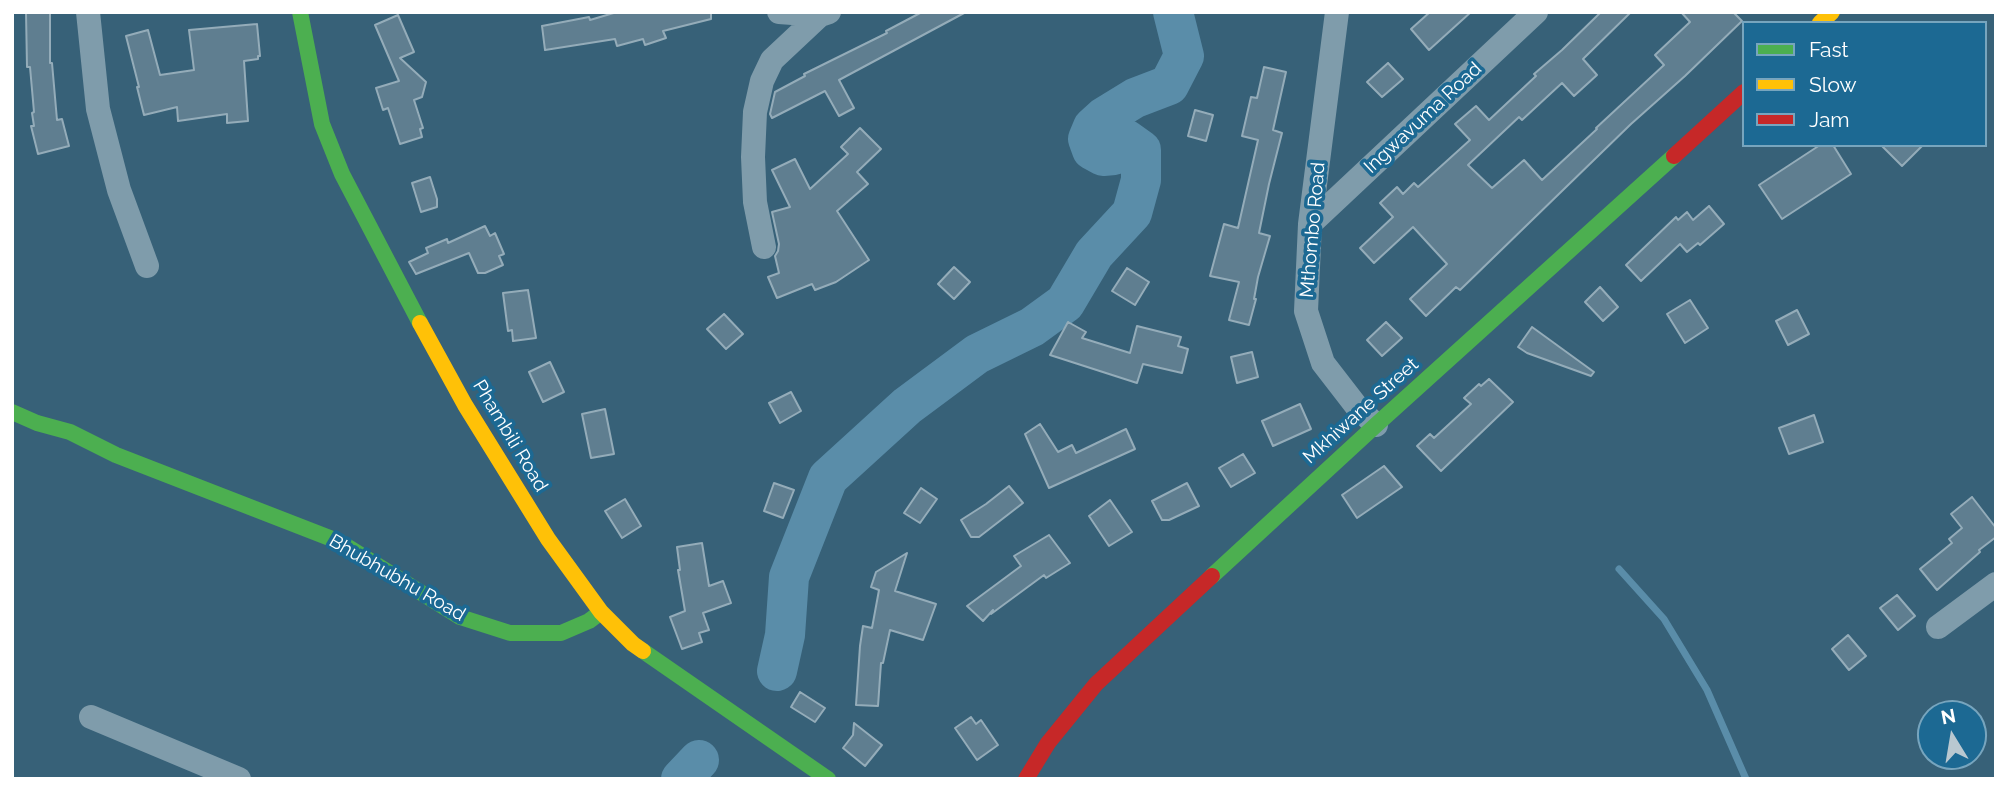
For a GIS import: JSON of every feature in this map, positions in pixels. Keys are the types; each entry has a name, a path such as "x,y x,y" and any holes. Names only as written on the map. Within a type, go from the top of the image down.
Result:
{"street":[{"path":"88,12 98,109 119,190 147,266"},
{"name":"Phambili Road","path":"300,12 322,124 342,174 465,405 548,539 601,612 633,644 828,779"},
{"path":"779,12 825,13"},
{"name":"Mthombo Road","path":"1337,12 1310,224 1306,311 1323,363 1357,407 1376,425"},
{"name":"Ingwavuma Road","path":"1310,224 1536,12"},
{"path":"764,247 755,202 753,157 755,112 762,81 772,60 825,13"},
{"name":"Mkhiwane Street","path":"1026,779 1048,743 1096,684 1376,425 1742,94"},
{"name":"Bhubhubhu Road","path":"12,412 37,423 70,432 116,455 340,542 460,617 510,633 561,633 589,621 601,612"},
{"path":"1938,627 1996,583"},
{"path":"91,717 239,779"}],"building":[{"path":"26,12 50,12 50,63 57,120 62,119 69,146 38,154 31,126 34,126 34,112 30,67 27,67"},
{"path":"617,12 711,12 711,19 663,31 666,38 645,45 643,39 617,46 615,39 545,50 542,26 589,17 590,20"},
{"path":"922,12 966,12 839,80 854,108 839,116 825,91 772,118 770,114 775,92"},
{"path":"1430,12 1471,12 1429,50 1411,29"},
{"path":"1601,12 1631,12 1583,59 1597,75 1574,96 1562,83 1522,120 1519,117 1468,165 1492,188 1524,160 1542,180 1597,129 1664,65 1655,55 1690,22 1681,12 1733,12 1742,21 1460,290 1456,287 1426,316 1410,299 1447,264 1413,227 1374,263 1360,248 1393,217 1380,203 1397,187 1403,194 1414,183 1418,187 1470,140 1455,124 1476,106 1489,120"},
{"path":"398,15 414,52 400,58 426,82 422,97 414,100 423,128 420,129 422,137 400,144 388,108 383,110 376,88 399,81 375,25"},
{"path":"257,24 260,56 258,59 244,61 248,121 227,123 227,114 178,121 177,107 144,115 126,36 148,30 160,75 194,70 189,30"},
{"path":"1388,63 1403,79 1382,97 1367,82"},
{"path":"1264,67 1286,72 1273,130 1282,133 1259,233 1270,236 1258,277 1249,325 1229,320 1239,282 1210,276 1224,224 1238,228 1258,140 1242,136 1251,97 1257,98"},
{"path":"1195,110 1213,115 1206,141 1188,136"},
{"path":"860,128 881,149 857,172 868,184 837,211 869,260 836,282 815,290 812,284 777,298 768,277 779,273 775,256 779,244 772,212 790,207 772,170 795,159 810,189 848,154 841,147"},
{"path":"1817,147 1834,147 1851,174 1782,219 1759,185"},
{"path":"1883,147 1921,147 1902,166"},
{"path":"430,177 437,207 421,212 412,183"},
{"path":"1709,206 1724,224 1700,245 1698,243 1687,252 1680,244 1641,281 1626,265 1676,217 1678,220 1687,212 1693,220"},
{"path":"485,226 490,236 495,233 504,254 499,256 503,265 485,273 478,273 469,253 416,274 409,262 428,253 426,248 447,239 448,243"},
{"path":"954,267 970,282 954,299 938,284"},
{"path":"1127,268 1149,282 1135,305 1112,291"},
{"path":"1600,287 1618,307 1603,321 1585,302"},
{"path":"528,290 536,338 513,341 512,330 508,331 503,293"},
{"path":"1690,300 1708,328 1685,343 1667,314"},
{"path":"1797,310 1809,334 1788,345 1776,321"},
{"path":"724,314 743,334 726,349 707,329"},
{"path":"1068,322 1086,332 1082,338 1130,353 1137,326 1181,337 1178,346 1188,349 1182,373 1143,364 1137,383 1050,355"},
{"path":"1386,322 1402,338 1382,356 1367,340"},
{"path":"1532,327 1594,372 1591,376 1527,353 1518,347"},
{"path":"1252,352 1258,377 1237,383 1231,357"},
{"path":"550,362 564,392 543,402 529,372"},
{"path":"1489,379 1513,402 1441,471 1417,446 1430,434 1434,438 1471,404 1464,398"},
{"path":"791,392 801,411 780,423 769,403"},
{"path":"1300,404 1311,429 1273,446 1262,421"},
{"path":"605,409 614,454 591,458 582,414"},
{"path":"1814,415 1823,442 1789,454 1779,428"},
{"path":"1040,424 1058,452 1072,445 1076,453 1126,429 1135,449 1049,488 1025,434"},
{"path":"1243,454 1255,473 1231,487 1219,468"},
{"path":"1384,466 1402,487 1357,518 1342,495"},
{"path":"774,483 794,490 783,518 764,511"},
{"path":"1187,483 1199,506 1169,520 1162,520 1152,501"},
{"path":"1009,486 1023,503 979,537 971,537 961,520"},
{"path":"921,488 937,499 920,523 904,513"},
{"path":"1972,497 1996,528 1996,537 1937,590 1920,569 1952,543 1949,539 1962,528 1951,514"},
{"path":"625,499 641,526 622,538 605,511"},
{"path":"1110,500 1132,532 1109,546 1089,516"},
{"path":"1049,535 1070,563 1046,578 1044,575 991,614 993,610 983,621 967,606 1021,566 1014,556"},
{"path":"702,543 709,586 723,581 731,603 703,613 709,630 699,633 702,642 682,649 670,617 685,611 677,547"},
{"path":"907,553 895,591 936,604 923,640 890,630 881,663 878,706 856,705 863,626 872,628 879,590 871,587 876,572"},
{"path":"1897,595 1915,616 1898,630 1880,608"},
{"path":"1848,635 1866,656 1849,670 1832,649"},
{"path":"800,692 825,708 815,722 791,707"},
{"path":"971,717 976,724 981,720 998,745 977,760 955,728"},
{"path":"854,723 882,745 865,766 843,748 853,735"}],"waterway":[{"path":"777,671 785,635 789,577 828,478 907,406 977,354 1032,327 1065,303 1094,254 1132,213 1141,180 1141,150 1127,140 1114,155 1103,156 1092,150 1088,139 1093,127 1104,117 1135,98 1169,85 1184,56 1173,12"},
{"path":"1619,569 1664,619 1707,690 1746,779"},
{"path":"681,779 699,760"}],"traffic: fast":[{"path":"300,12 322,124 342,174 420,323"},
{"path":"1212,576 1674,156"},
{"path":"12,412 37,423 70,432 116,455 340,542 460,617 510,633 561,633 589,621 601,612"},
{"path":"643,651 828,779"}],"traffic: slow":[{"path":"1822,21 1832,12"},
{"path":"420,323 465,405 548,539 601,612 643,651"}],"traffic: jam":[{"path":"1674,156 1742,94"},
{"path":"1026,779 1048,743 1096,684 1212,576"}]}
